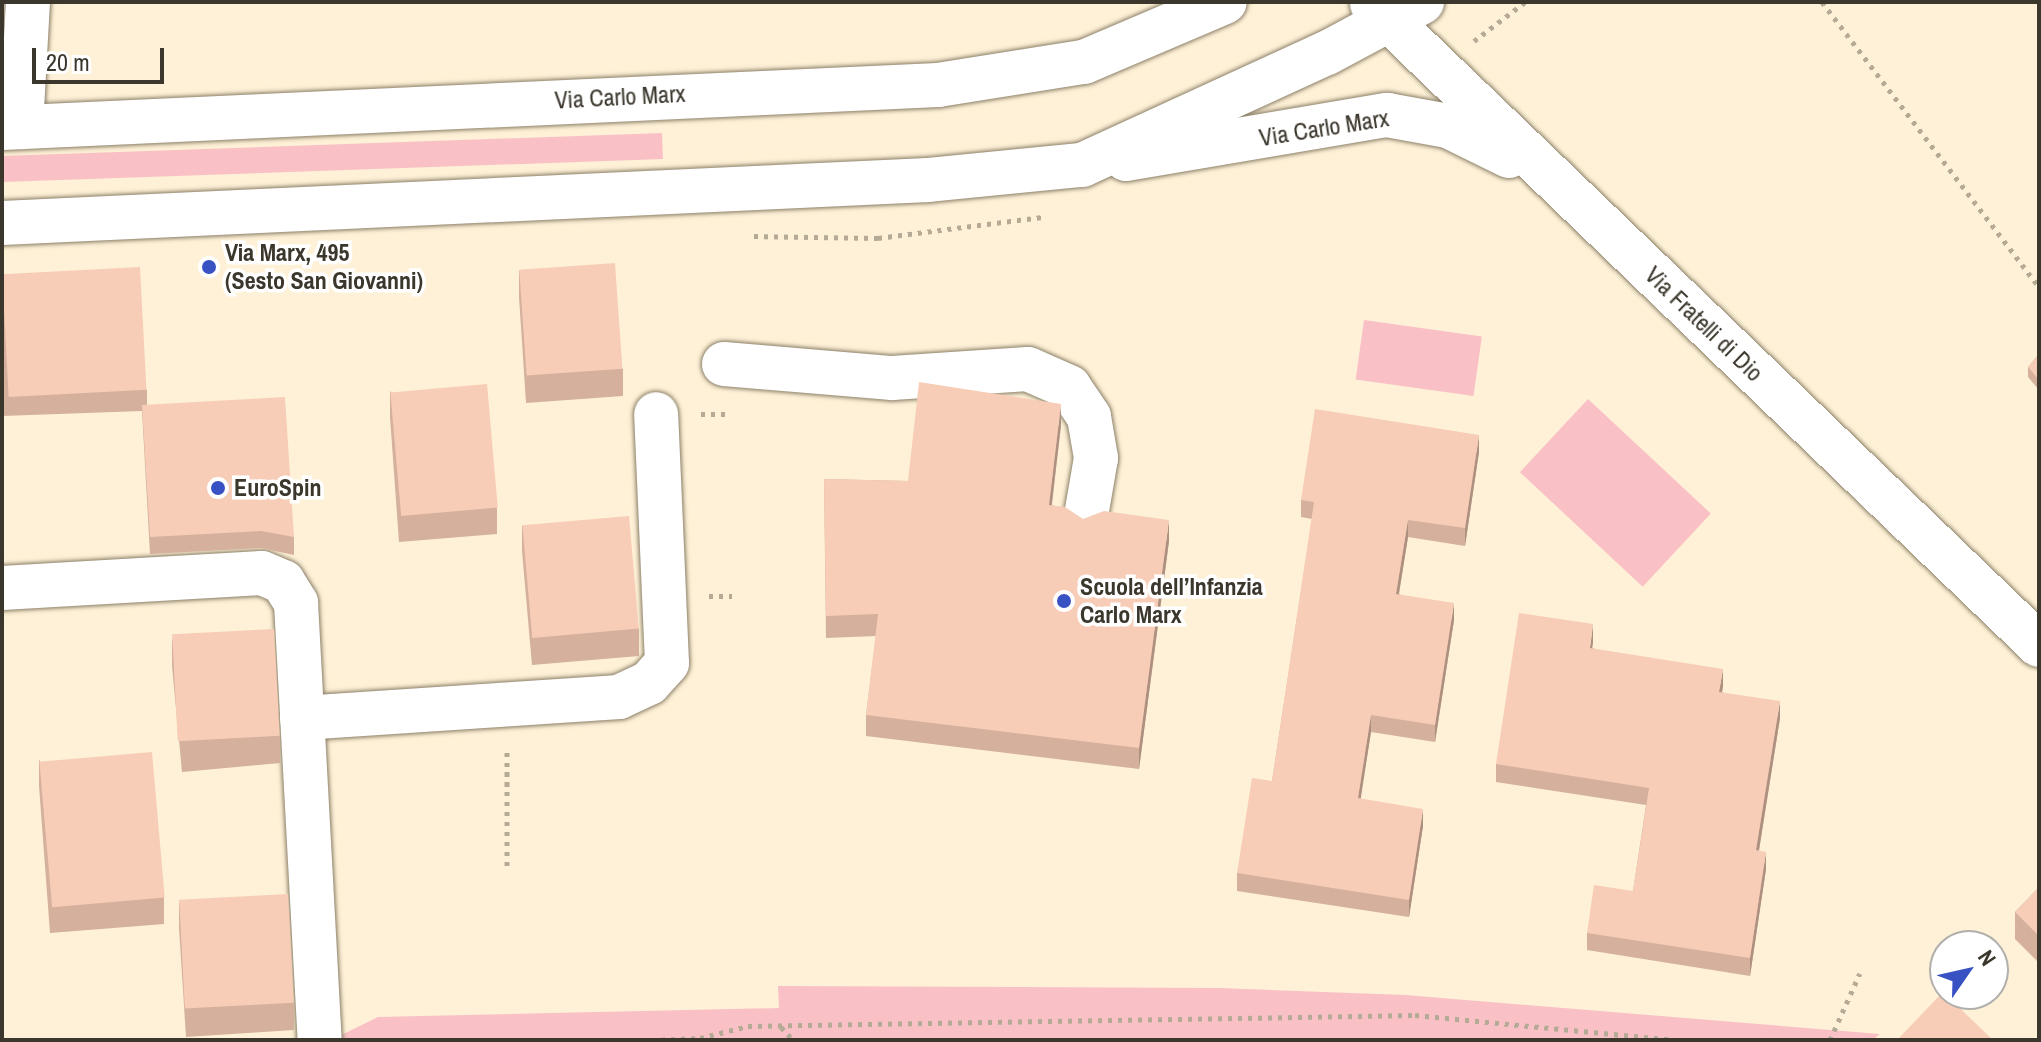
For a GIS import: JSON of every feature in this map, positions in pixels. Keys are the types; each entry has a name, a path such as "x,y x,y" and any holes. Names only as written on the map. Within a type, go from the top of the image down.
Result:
{"street":[{"path":"12,128 28,2"},
{"path":"1084,62 1147,2"},
{"name":"Via Carlo Marx","path":"12,128 938,85 1084,62 1225,2"},
{"name":"Via Carlo Marx","path":"1082,165 1394,9"},
{"name":"Via Fratelli di Dio","path":"1394,9 1589,214 2039,645"},
{"name":"Via Carlo Marx","path":"2,223 928,180 1082,165 1400,116 1448,126 1492,146 1589,214"},
{"path":"724,364 892,378 1028,369 1069,387 1089,417 1096,458 1086,516"},
{"path":"302,718 619,697 649,683 667,663 656,414"},
{"path":"2,588 262,573 283,582 296,603 320,1040"}],"path":[{"path":"1822,2 2039,287"},
{"path":"506,705 507,866"},
{"path":"1830,1040 1860,973"},
{"path":"651,1040 780,1026 1415,1015 1676,1040"},
{"path":"780,1026 793,1040"}],"shaded area":[{"path":"662,133 663,159 2,182 2,156"},
{"path":"1364,320 1482,337 1473,396 1356,379"},
{"path":"1588,399 1711,514 1643,587 1520,472"},
{"path":"778,986 1219,988 1405,995 1880,1034 1873,1040 331,1040 378,1017 779,1008"}],"building":[{"path":"615,263 622,369 527,375 519,270"},
{"path":"140,267 146,390 9,397 2,274"},
{"path":"2039,354 2039,380 2028,367"},
{"path":"919,382 1061,404 1049,505 1065,507 1083,519 1104,511 1169,520 1139,748 866,715 878,614 826,616 824,479 908,481"},
{"path":"487,384 498,508 401,516 390,392"},
{"name":"EuroSpin","path":"285,397 294,537 261,531 150,537 142,405"},
{"path":"1315,409 1479,435 1465,528 1408,520 1396,594 1454,603 1435,725 1371,715 1358,798 1423,809 1409,900 1237,873 1252,778 1272,781 1314,502 1301,500"},
{"path":"629,516 639,629 532,638 522,525"},
{"path":"1519,613 1593,624 1590,648 1723,669 1719,692 1780,701 1756,850 1766,852 1750,958 1587,933 1594,885 1633,891 1649,788 1496,764"},
{"path":"274,629 280,736 178,741 172,634"},
{"path":"152,752 165,897 52,907 39,762"},
{"path":"2039,887 2039,936 2015,912"},
{"path":"288,894 294,1003 185,1009 179,900"},
{"path":"1929,1007 1929,1010 1962,1010 1993,1040 1897,1040"}],"place":[{"name":"Via Marx, 495 (Sesto San Giovanni)","path":"209,267"},
{"name":"EuroSpin","path":"218,488"},
{"name":"Scuola dell’Infanzia Carlo Marx","path":"1064,601"}]}
